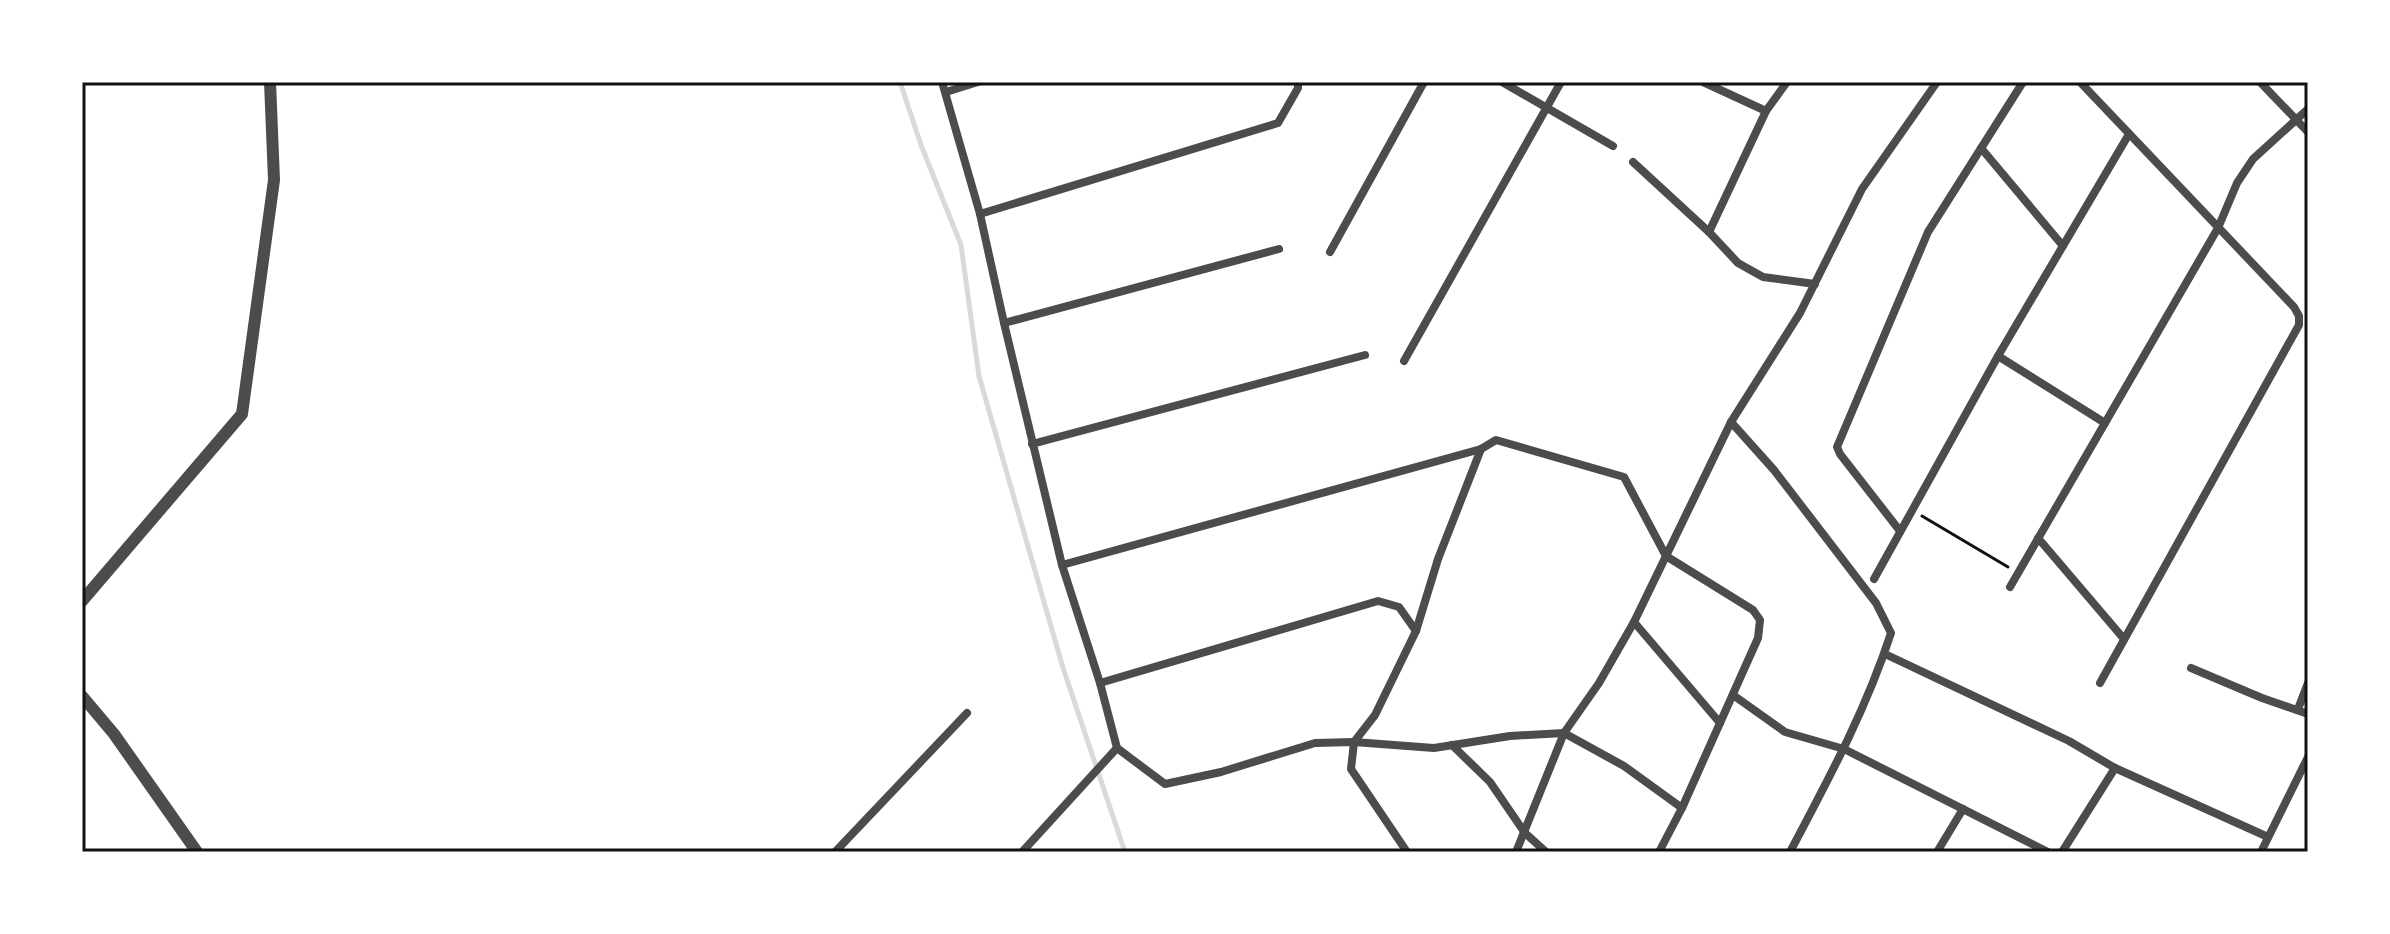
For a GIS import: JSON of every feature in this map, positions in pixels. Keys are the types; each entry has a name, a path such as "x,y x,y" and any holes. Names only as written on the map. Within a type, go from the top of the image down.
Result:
{"street":[{"path":"82,601 242,414 274,180 270,82"},
{"path":"978,82 944,87 980,214 1062,565 1100,683 1117,748 1165,784 1221,772 1315,743 1354,742 1434,748 1510,736 1564,733 1624,766 1682,808"},
{"path":"980,214 1278,123 1298,88 1298,82"},
{"path":"1330,252 1424,82"},
{"path":"1502,82 1613,146"},
{"path":"1404,361 1561,82"},
{"path":"1703,82 1766,111"},
{"path":"1709,232 1766,111 1787,82"},
{"path":"1516,852 1564,733 1599,683 1634,622 1731,422 1800,313 1862,189 1937,82"},
{"path":"1900,531 1837,447 1928,232 2023,82"},
{"path":"2080,82 2294,307 2299,316 2299,325 2100,683"},
{"path":"2260,82 2308,132"},
{"path":"2010,587 2218,228 2237,183 2253,159 2308,109"},
{"path":"1874,579 1998,356 2129,134"},
{"path":"1981,148 2063,246"},
{"path":"1633,162 1738,263 1763,277 1815,284"},
{"path":"1004,323 1279,249"},
{"path":"1032,444 1365,355"},
{"path":"1998,356 2105,423"},
{"path":"1731,422 1774,470 1876,603 1891,633 1872,689 1790,852"},
{"path":"1062,565 1481,449 1496,440 1624,477 1666,556 1753,610 1760,620 1758,638 1682,808 1659,852"},
{"path":"1407,852 1351,769 1354,742 1375,715 1416,631 1438,559 1481,449"},
{"path":"2038,538 2124,639"},
{"path":"1100,683 1378,601 1399,607 1416,631"},
{"path":"1634,622 1720,723"},
{"path":"1885,654 2069,741 2115,768 2268,837"},
{"path":"2191,668 2308,714"},
{"path":"2298,709 2308,683"},
{"path":"1733,695 1785,732 1844,749 2048,852"},
{"path":"82,696 114,734 197,852"},
{"path":"835,852 967,713"},
{"path":"1452,745 1490,782 1525,833 1546,852"},
{"path":"1022,852 1117,748"},
{"path":"2261,852 2308,757"},
{"path":"2062,852 2115,768"},
{"path":"1937,852 1963,809"}],"path":[{"path":"1912,510 2018,573"}],"waterway":[{"path":"900,82 921,145 961,245 979,376 1063,668 1125,852"}]}
